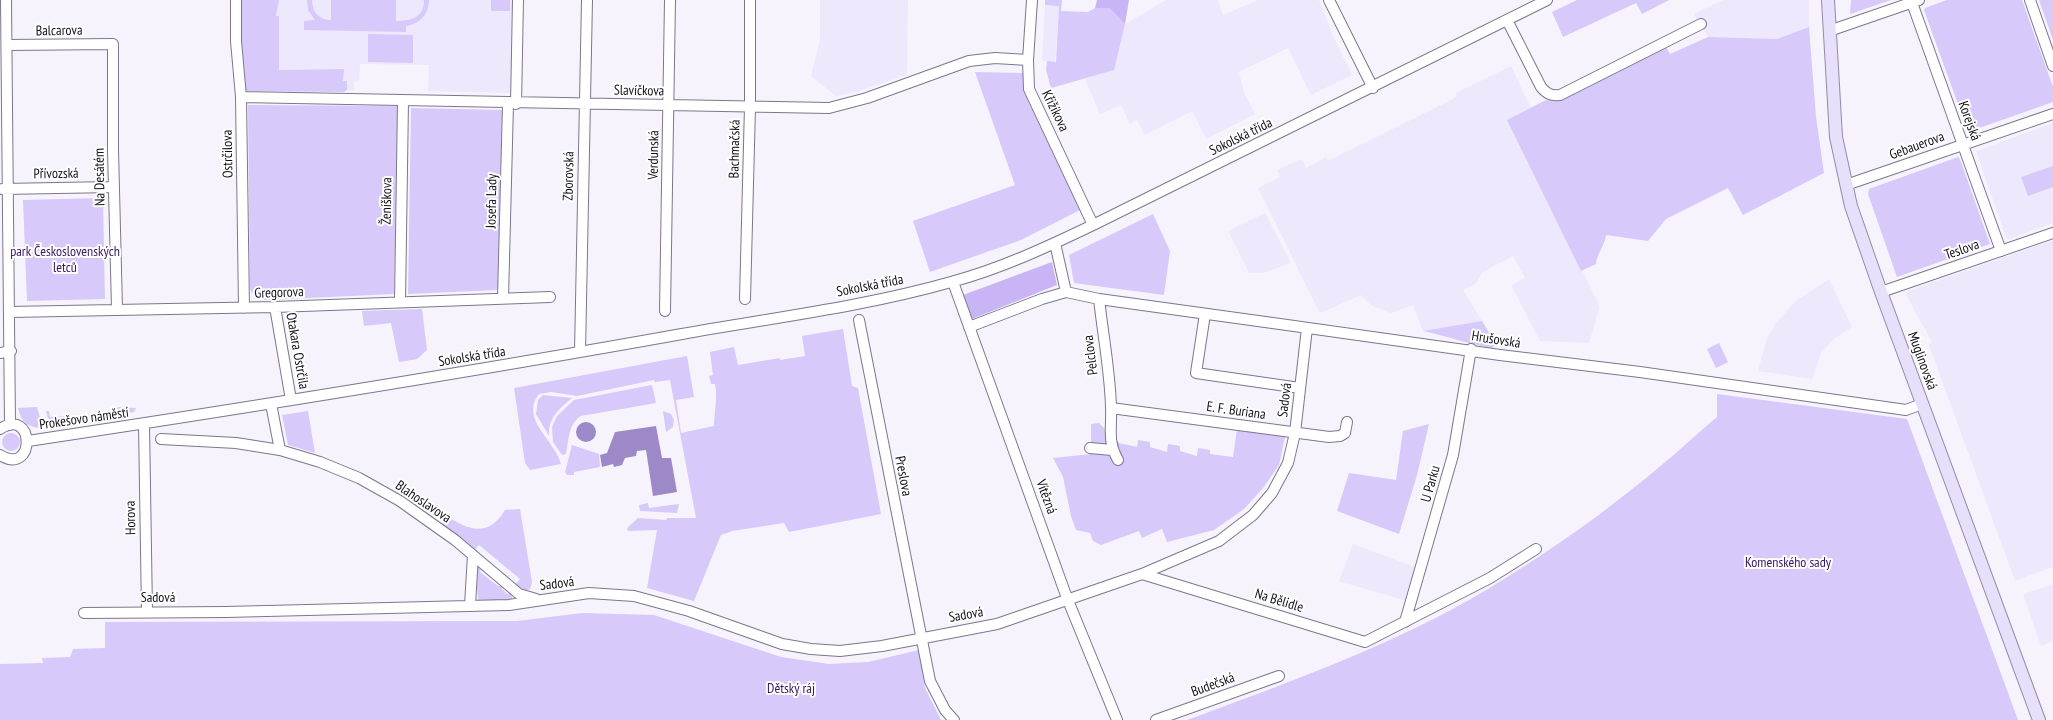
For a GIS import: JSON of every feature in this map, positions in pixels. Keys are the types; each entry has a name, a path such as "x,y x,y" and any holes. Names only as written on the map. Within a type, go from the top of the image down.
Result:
{"main road":[{"name":"Muglinovská","path":"1828,0 1836,137 1846,185 1881,292 2039,720"}],"street":[{"path":"5,427 5,352 9,312 4,272 3,64 7,45 6,0"},
{"name":"Ostrčilova","path":"236,0 236,42 241,97 244,308"},
{"name":"Josefa Lady","path":"503,298 518,0"},
{"name":"Zborovská","path":"580,352 587,0"},
{"name":"Verdunská","path":"665,310 670,0"},
{"name":"Bachmačská","path":"745,299 750,106 750,0"},
{"name":"Křižíkova","path":"1032,0 1028,60 1029,89 1093,226"},
{"path":"1329,0 1373,88"},
{"name":"Sokolská třída","path":"144,424 580,352 850,304 953,282 1003,265 1093,226 1373,88 1546,0"},
{"path":"2030,0 2053,66"},
{"path":"1829,31 1914,1"},
{"name":"Korejská","path":"1914,1 2001,252"},
{"path":"1507,20 1541,87 1546,93 1554,96 1560,95 1701,24"},
{"name":"Balcarova","path":"7,45 113,44"},
{"name":"Na Desátém","path":"113,44 113,187 117,309"},
{"name":"Slavíčkova","path":"241,97 512,104 829,108 867,98 969,61 995,58 1028,60"},
{"name":"Ženíškova","path":"400,302 403,101"},
{"name":"Gebauerova","path":"1846,185 2053,114"},
{"name":"Přívozská","path":"4,189 113,187"},
{"name":"Teslova","path":"1881,292 2053,233"},
{"path":"969,327 1042,299 1066,292 1055,243"},
{"name":"Vítězná","path":"953,282 1068,598 1117,720"},
{"name":"Hrušovská","path":"1066,292 1099,299 1205,314 1906,410 1922,404"},
{"name":"Gregorova","path":"9,312 244,308 550,297"},
{"name":"Pelclova","path":"1099,299 1111,408"},
{"name":"Otakara Ostrčila","path":"276,307 292,400"},
{"path":"1205,314 1196,373 1300,388"},
{"name":"Preslova","path":"860,320 921,637"},
{"name":"Sadová","path":"84,613 226,612 470,605 509,606 589,593 634,596 689,610 782,644 840,651 882,646 921,637 997,624 1142,574 1219,541 1253,515 1272,493 1288,463 1295,433 1308,328"},
{"name":"U Parku","path":"1405,622 1447,481 1470,350"},
{"path":"271,404 280,450"},
{"path":"1111,408 1112,450 1118,460"},
{"name":"E. F. Buriana","path":"1111,408 1329,437 1340,436 1345,433 1347,422"},
{"name":"Prokešovo náměstí","path":"28,441 144,424"},
{"name":"Horova","path":"144,424 147,612"},
{"name":"Prokešovo náměstí","path":"0,455 8,458 18,457 25,450 28,441 22,429 5,427"},
{"name":"Blahoslavova","path":"161,439 226,442 280,450 320,462 359,478 400,501 472,555 519,594 537,600"},
{"path":"1090,448 1112,450"},
{"name":"Na Bělidle","path":"1142,574 1365,642 1490,578 1536,549"},
{"path":"470,605 472,555"},
{"path":"921,637 930,681 945,710 954,720"},
{"name":"Budečská","path":"1156,720 1279,676"}],"shaded area":[{"path":"279,0 515,0 513,93 428,91 429,65 360,64 359,81 354,82 354,91 347,90 347,81 343,81 343,69 279,70 276,16"},
{"path":"820,0 908,0 907,75 856,92 836,96 811,76 820,40"},
{"path":"1097,0 1129,0 1125,24 1110,8 1095,8"},
{"path":"1166,0 1218,0 1223,15 1258,0 1319,0 1334,38 1352,75 1311,95 1288,48 1239,72 1244,93 1255,114 1206,139 1192,111 1145,135 1137,120 1130,124 1121,105 1100,114 1085,79 1113,70 1125,24"},
{"path":"1723,0 1809,0 1809,27 1777,39 1708,37 1694,14"},
{"path":"1045,5 1059,6 1055,62 1042,61"},
{"path":"1511,66 1531,108 1508,120 1598,303 1599,309 1589,343 1540,341 1511,285 1525,278 1513,256 1483,272 1475,284 1463,290 1482,321 1423,331 1413,305 1391,313 1372,306 1361,295 1320,313 1258,188 1280,177 1277,170 1302,159 1306,168 1326,157 1328,161 1457,97 1456,93"},
{"path":"2053,123 2053,223 2009,239 2006,237 1976,151"},
{"path":"1265,213 1291,263 1263,273 1249,273 1228,231"},
{"path":"2053,240 2053,567 2015,581 1929,345 1932,342 1906,295 1908,291"},
{"path":"1052,262 1057,285 972,319 963,295"},
{"path":"1829,279 1852,327 1835,338 1821,353 1812,379 1758,371 1767,338 1775,324 1797,300"},
{"path":"582,422 590,422 596,428 596,436 590,442 582,442 576,436 576,428"},
{"path":"656,426 662,458 671,458 677,492 653,496 646,450 637,451 636,456 625,458 622,465 614,467 613,464 602,467 600,455 607,453 615,432"},
{"path":"1353,544 1418,568 1407,601 1339,581"},
{"path":"2053,584 2053,641 2041,646 2023,594"}],"green space":[{"path":"240,0 279,0 276,16 279,16 279,70 344,69 343,81 347,81 347,90 344,92 246,91 240,31"},
{"path":"307,0 312,0 315,12 327,20 331,20 331,0 396,0 396,21 411,19 419,15 422,11 424,0 429,0 429,5 419,21 406,26 406,32 304,30 304,21 315,20 308,10"},
{"path":"491,0 510,0 510,11 491,11"},
{"path":"1045,0 1062,0 1061,11 1088,12 1095,8 1110,7 1125,24 1114,70 1051,88 1046,70 1047,61 1056,62 1059,6 1045,5"},
{"path":"1577,0 1669,0 1642,14 1636,3 1563,37 1552,12"},
{"path":"1851,0 1891,0 1850,14"},
{"path":"1947,0 2022,0 2053,87 2053,102 1968,132 1924,10"},
{"path":"2039,0 2053,0 2053,40"},
{"path":"1809,27 1816,117 1824,173 1743,215 1728,188 1666,219 1648,241 1606,235 1596,264 1581,271 1507,120 1542,102 1666,47 1670,54 1708,37 1777,39"},
{"path":"368,34 413,35 413,63 368,62"},
{"path":"975,72 1023,73 1023,90 1080,210 1021,240 930,272 913,221 1015,185"},
{"path":"248,105 398,106 394,294 265,300 253,294 250,289"},
{"path":"411,108 502,110 498,290 408,294"},
{"path":"1958,157 1990,244 1897,277 1868,194 1869,189"},
{"path":"2053,166 2053,187 2028,196 2021,177"},
{"name":"park Československých letců","path":"103,198 105,299 27,301 23,200"},
{"path":"1153,214 1170,251 1164,295 1074,283 1069,255"},
{"path":"422,309 427,350 417,359 399,362 391,323 364,326 362,311"},
{"path":"1482,321 1496,344 1492,348 1423,331"},
{"path":"843,329 852,386 858,388 881,514 789,532 784,523 732,531 721,535 694,601 647,588 657,530 628,531 627,528 638,518 666,520 667,518 696,518 670,380 655,382 654,380 577,396 551,392 539,394 534,403 533,412 541,430 558,455 561,464 530,470 525,463 514,388 687,356 694,397 676,400 681,433 714,426 716,395 715,384 711,384 709,376 713,375 710,352 734,347 738,365 805,356 802,336"},
{"path":"1719,343 1728,362 1716,368 1707,349"},
{"path":"652,385 656,403 581,416 571,428 566,454 562,455 553,442 552,427 557,416 574,400"},
{"name":"Komenského sady","path":"1717,394 1907,419 2018,720 1187,720 1303,677 1379,645 1416,628 1488,589 1579,529 1664,463 1717,417"},
{"path":"543,395 572,398 552,419 549,436 536,414 538,400"},
{"path":"37,407 43,428 33,427 26,423 21,417 18,408"},
{"path":"118,407 136,408 134,412 57,423 53,423 48,419 46,411 49,411 50,417 111,414"},
{"path":"308,411 315,453 288,445 282,415"},
{"path":"663,411 671,414 674,420 673,427 666,432"},
{"path":"1099,423 1119,443 1137,447 1138,440 1150,442 1150,447 1167,452 1168,444 1180,446 1180,451 1197,456 1198,448 1210,450 1210,454 1233,457 1237,429 1285,437 1279,465 1264,487 1244,509 1214,530 1167,542 1162,529 1142,538 1139,531 1101,545 1093,541 1090,533 1076,530 1071,516 1063,477 1053,458 1091,454 1091,424"},
{"path":"1429,424 1417,475 1399,534 1337,511 1349,473 1396,480 1403,431"},
{"path":"7,433 15,433 20,438 18,449 7,451 2,446 2,438"},
{"path":"572,445 599,454 600,467 574,472 574,475 567,475 565,472"},
{"path":"648,503 649,508 679,504 677,513 640,511 639,505"},
{"path":"520,509 532,582 530,589 526,591 515,585 520,579 479,545 473,552 442,524 447,516 471,528 485,528 499,519 505,510"},
{"path":"479,566 481,568 480,572 498,586 502,586 502,589 507,594 511,593 511,601 478,601 476,571"},
{"name":"Dětský ráj","path":"582,613 654,615 781,657 829,664 868,662 919,650 925,688 941,720 0,720 0,664 43,663 42,658 70,657 73,649 105,648 105,622 517,621"}]}
